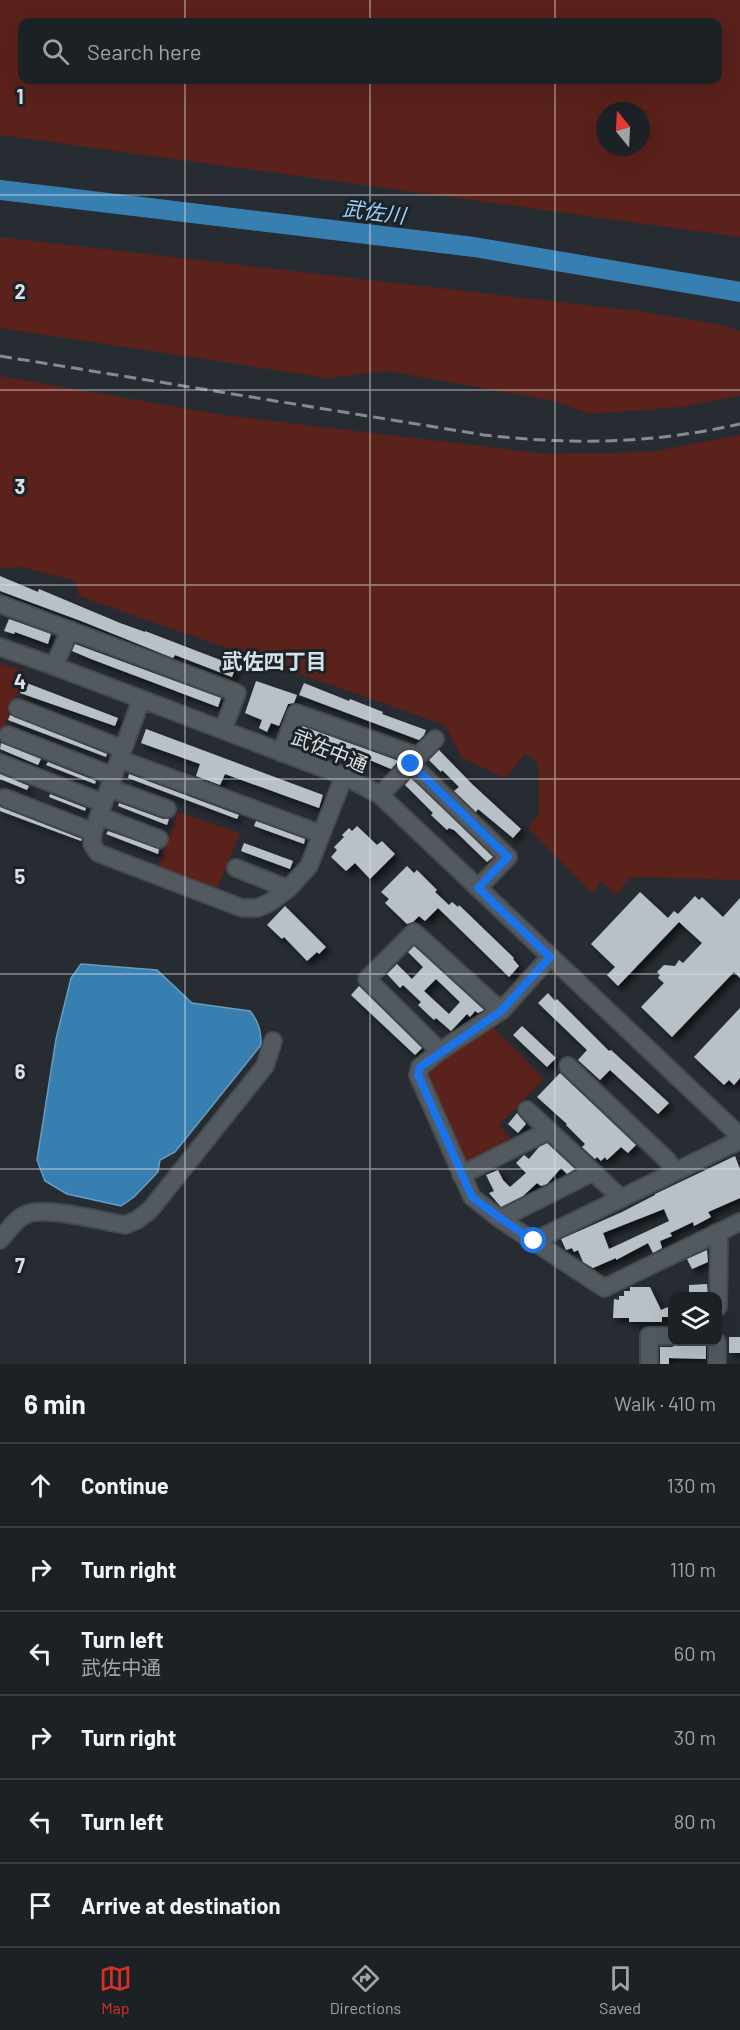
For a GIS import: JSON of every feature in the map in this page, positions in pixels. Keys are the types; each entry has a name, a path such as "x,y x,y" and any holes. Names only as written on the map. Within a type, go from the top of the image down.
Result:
{"street":[{"path":"0,604 237,693 223,730"},
{"path":"54,666 70,630"},
{"name":"武佐中通","path":"0,647 344,776 380,795 740,1138"},
{"path":"141,700 103,803 92,844 98,853 242,908 257,908 269,903 288,889 309,866 344,776"},
{"path":"18,708 121,754 321,834"},
{"path":"281,753 296,713 414,760 508,857 478,888"},
{"path":"8,735 103,803 159,839"},
{"path":"380,795 435,739"},
{"path":"0,763 103,803"},
{"path":"6,798 167,809"},
{"path":"236,868 288,889"},
{"path":"440,1051 367,980 414,932 501,1011"},
{"path":"550,957 501,1011 420,1067 418,1075 472,1197 604,1288 740,1222"},
{"path":"0,1240 17,1220 28,1214 44,1211 125,1225 137,1220 150,1210 266,1066 273,1041"},
{"path":"568,1066 667,1160 675,1172"},
{"path":"526,1110 621,1198"},
{"path":"461,1174 548,1131"},
{"path":"534,1241 740,1138"},
{"path":"500,1218 593,1172"},
{"path":"716,1233 719,1242 717,1292"},
{"path":"649,1364 649,1336 668,1336"},
{"path":"717,1346 717,1364"}],"shaded area":[{"path":"0,0 740,0 740,237 0,135"},
{"path":"0,237 638,311 722,325 740,331 740,396 681,407 590,414 555,401 387,371 328,378 0,328"},
{"path":"0,376 223,415 547,454 650,452 740,435 740,880 630,877 616,895 601,881 593,894 528,828 539,815 538,762 525,754 505,778 462,758 445,725 79,596 75,581 22,567 0,568"},
{"path":"0,663 25,672 0,739"},
{"path":"178,812 240,833 217,889 158,867"},
{"path":"491,1025 544,1079 499,1125 513,1142 463,1165 423,1081 426,1066"}],"water":[{"path":"81,964 157,970 192,1003 250,1011 260,1031 261,1045 175,1152 160,1160 158,1172 134,1197 121,1206 67,1194 45,1181 37,1160 56,1039 71,978"}],"building":[{"path":"0,576 236,666 232,677 175,655 173,658 0,591"},
{"path":"9,619 51,634 48,644 15,632 14,634 4,631"},
{"path":"75,644 221,698 218,707 72,651"},
{"path":"256,681 297,695 294,703 288,704 279,726 271,723 267,732 259,728 262,720 245,713"},
{"path":"24,682 118,718 115,726 20,693"},
{"path":"304,683 426,730 424,735 419,740 299,695"},
{"path":"10,715 107,754 106,757 8,720"},
{"path":"302,726 399,761 391,769 300,733"},
{"path":"146,729 323,795 319,808 225,774 220,785 196,776 200,764 141,743"},
{"path":"1,743 41,759 38,765 0,749"},
{"path":"439,750 521,829 513,838 478,809 476,812 454,791 459,787 429,760"},
{"path":"48,762 96,781 95,784 46,765"},
{"path":"0,774 29,786 27,790 0,779"},
{"path":"129,774 239,815 237,819 128,778"},
{"path":"411,778 493,857 487,862 454,830 449,828 447,830 431,815 433,813 405,785"},
{"path":"50,794 86,808 85,811 49,797"},
{"path":"119,803 163,819 169,819 167,825 118,806"},
{"path":"0,807 82,839 81,841 0,811"},
{"path":"256,821 305,839 304,844 254,826"},
{"path":"357,826 377,845 382,841 395,854 370,879 355,863 346,871 331,857 337,850 334,847 344,837 342,835 349,828 352,831"},
{"path":"108,831 159,849 158,854 106,834"},
{"path":"244,843 293,861 290,869 241,851"},
{"path":"407,866 414,873 417,870 449,905 452,902 458,907 459,905 514,958 519,966 509,977 438,908 425,921 419,916 407,924 385,903 389,899 381,892"},
{"path":"640,892 668,918 674,911 678,914 695,896 699,900 702,897 723,917 740,898 740,978 734,972 672,1037 641,1007 664,983 658,978 660,975 657,972 664,965 675,966 679,960 683,963 702,943 679,922 618,986 607,975 615,967 591,944"},
{"path":"285,906 326,947 307,961 284,937 282,939 267,925"},
{"path":"414,946 484,1010 478,1013 475,1011 470,1017 467,1014 451,1031 436,1018 434,1020 418,1005 421,1002 403,985 400,988 387,974 397,964 412,979 423,967 408,952","holes":["436,979 460,1002 449,1014 424,991"]},
{"path":"359,986 422,1048 415,1055 351,995"},
{"path":"548,993 555,1001 557,999 609,1051 611,1050 669,1103 658,1114 610,1070 600,1080 578,1060 587,1050 538,1003"},
{"path":"740,1008 740,1078 734,1085 729,1080 724,1085 694,1057"},
{"path":"522,1026 556,1058 547,1067 513,1035"},
{"path":"560,1073 636,1145 628,1153 621,1147 607,1160 605,1157 601,1161 597,1157 595,1159 582,1147 585,1144 567,1124 537,1097"},
{"path":"517,1113 526,1124 518,1133 508,1124"},
{"path":"547,1143 575,1169 567,1174 561,1168 547,1184 541,1186 537,1183 523,1196 501,1207 489,1193 494,1191 486,1175 498,1170 510,1187 526,1173 516,1163 524,1155 529,1159 539,1147"},
{"path":"735,1156 740,1169 740,1198 708,1212 711,1217 694,1226 693,1222 670,1233 672,1236 660,1241 662,1248 653,1253 648,1243 616,1260 616,1258 593,1268 583,1262 578,1250 574,1252 572,1248 566,1250 561,1239 622,1212","holes":["664,1209 669,1221 609,1249 603,1233"]},
{"path":"707,1250 708,1262 692,1269 687,1259"},
{"path":"707,1284 708,1292 689,1292 689,1285"},
{"path":"630,1287 650,1287 661,1310 668,1307 668,1317 662,1317 662,1322 629,1322 629,1318 613,1318 614,1299 619,1300 619,1296 624,1296 624,1291 630,1291"},
{"path":"729,1337 740,1337 740,1353 729,1353"},
{"path":"706,1346 706,1359 669,1358 669,1364 660,1364 660,1347"}],"waterway":[{"name":"武佐川","path":"0,190 474,247 740,292"}],"railway":[{"path":"0,356 484,435 550,440 612,441 675,436 740,424"}],"district":[{"name":"武佐四丁目","path":"274,660"}],"route":[{"path":"411,764 508,857 478,888 550,957 501,1011 440,1051 420,1067 418,1075 472,1197 534,1241"}]}
